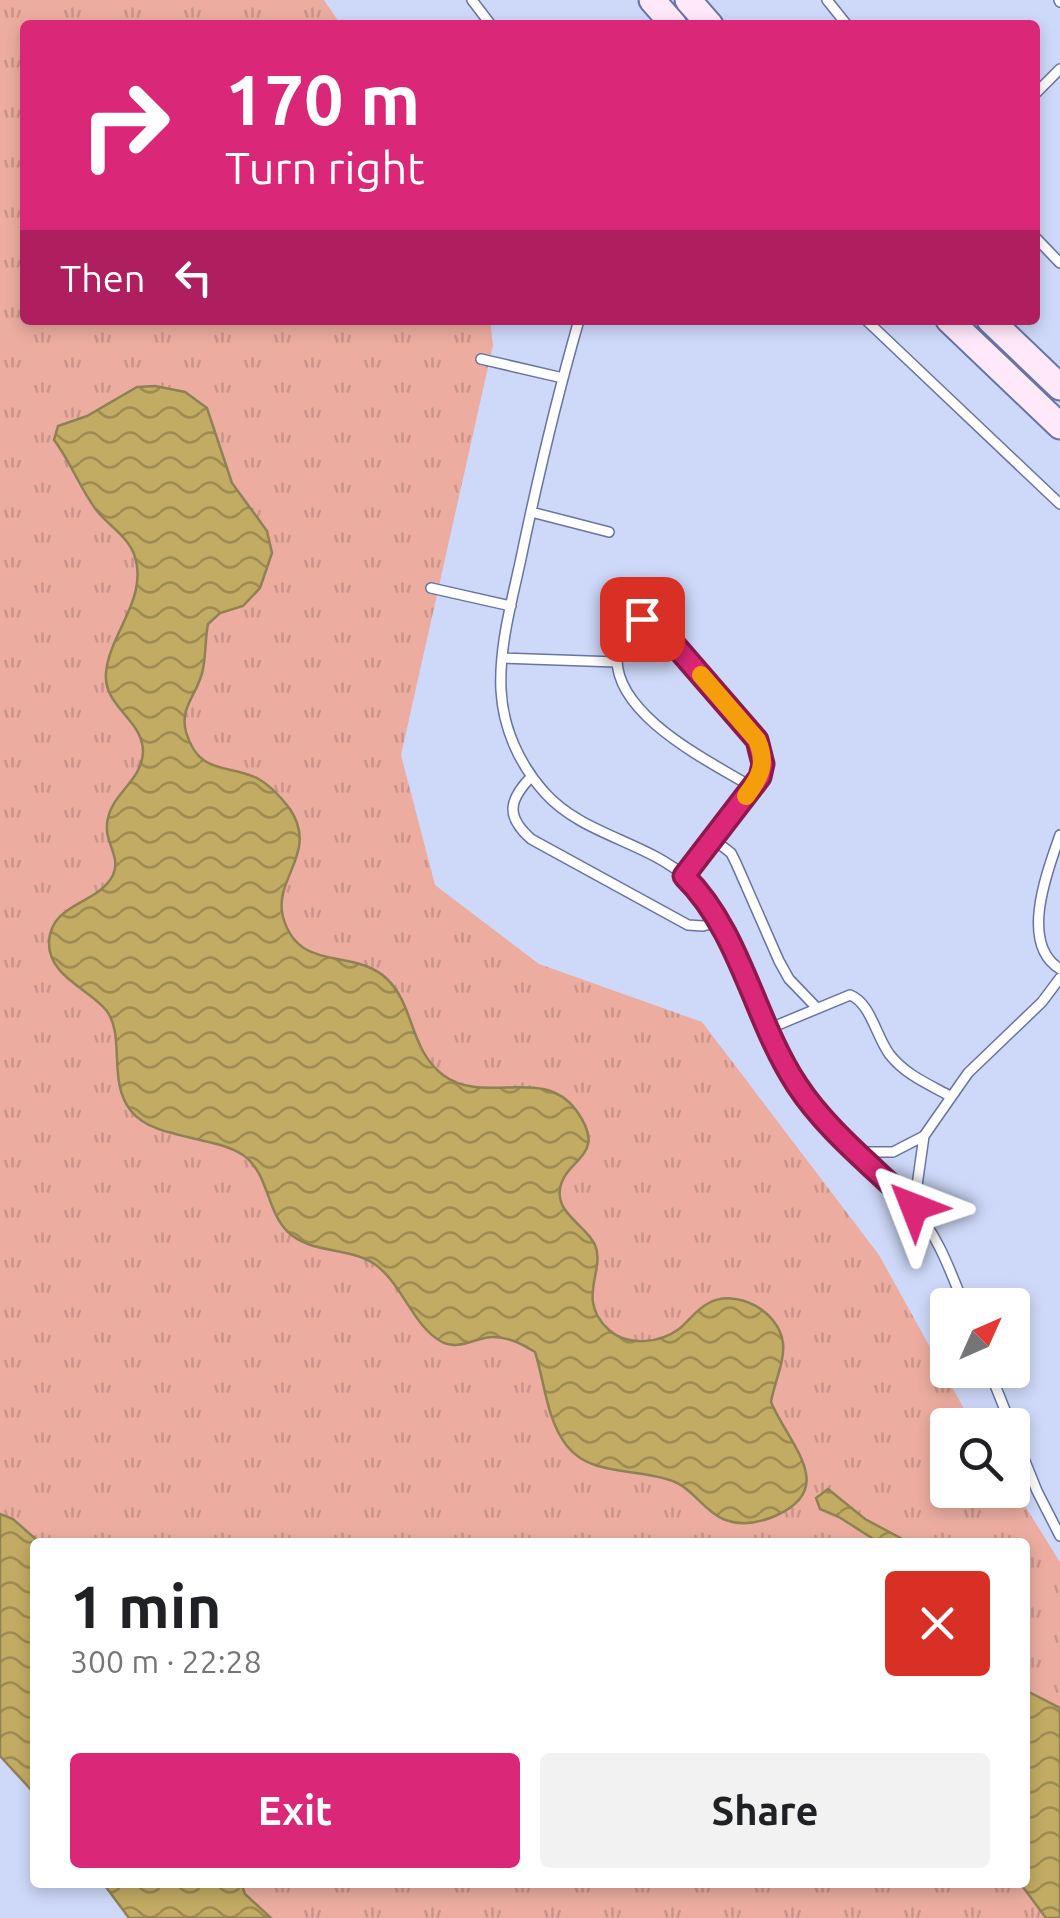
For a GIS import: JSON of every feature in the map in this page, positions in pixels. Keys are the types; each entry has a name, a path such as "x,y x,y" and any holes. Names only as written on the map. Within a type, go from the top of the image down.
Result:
{"street":[{"path":"652,0 670,20"},
{"path":"688,0 706,20"},
{"path":"954,325 1060,426"},
{"path":"995,325 1060,387"}],"lane":[{"path":"826,0 844,20"},
{"path":"1040,89 1060,69"},
{"path":"1040,242 1060,264"},
{"path":"578,325 531,512 503,658 505,720 516,750 531,776 568,813 656,858 698,890 718,922 795,1083 813,1109 914,1207 944,1255 957,1288"},
{"path":"871,325 1060,504"},
{"path":"481,359 562,378"},
{"path":"531,512 610,532"},
{"path":"431,588 511,606"},
{"path":"684,876 752,788 763,764 757,740 652,622 632,620 625,627 616,662 636,705 655,724 752,788"},
{"path":"503,658 616,662"},
{"path":"531,776 513,799 513,815 531,840 688,924 718,922"},
{"path":"1060,834 1037,936 1042,951 1060,969"},
{"path":"713,839 731,853 789,978 816,1007"},
{"path":"914,1207 924,1136 968,1073 1042,1002 1060,978"},
{"path":"768,1029 841,996 858,998 899,1065 950,1096"},
{"path":"859,1152 893,1152 924,1136"},
{"path":"1030,1472 1052,1526 1060,1536"}],"green space":[{"path":"0,0 324,0 338,20 20,20 20,325 491,325 493,345 401,755 435,885 539,964 702,1022 879,1255 930,1347 930,1388 953,1388 964,1408 930,1408 930,1508 1026,1508 1060,1562 1060,1918 129,1918 107,1888 1030,1888 1030,1538 30,1538 30,1789 0,1756"}],"water":[{"path":"137,387 185,392 207,408 232,483 267,531 272,553 260,588 243,606 220,613 208,624 203,669 187,707 185,723 198,755 215,766 266,784 290,809 298,825 298,852 282,903 291,935 314,953 374,969 387,979 403,1002 424,1053 443,1075 476,1087 547,1090 576,1110 589,1138 583,1155 564,1178 560,1198 567,1213 595,1245 594,1307 609,1330 634,1341 654,1340 679,1329 707,1304 731,1298 754,1305 774,1321 783,1350 771,1402 797,1450 807,1479 804,1492 794,1505 775,1516 749,1523 729,1521 675,1482 603,1467 577,1456 555,1424 535,1352 499,1337 455,1345 442,1342 423,1326 392,1281 373,1263 307,1244 288,1232 275,1214 258,1172 243,1155 154,1127 131,1111 124,1099 112,1020 99,1002 62,973 50,954 49,942 58,919 106,885 113,875 115,861 108,818 141,762 141,741 111,695 106,673 132,602 138,572 128,543 97,511 54,440 58,426 87,416"},
{"path":"828,1489 865,1519 901,1538 872,1538 820,1509 816,1498"},
{"path":"0,1514 13,1519 34,1538 30,1538 30,1789 0,1756"},
{"path":"1030,1693 1060,1708 1060,1918 1046,1918 1024,1888 1030,1888"},
{"path":"107,1888 243,1888 271,1918 129,1918"}],"slow traffic":[{"path":"701,675 762,751 760,777 746,796"}],"route":[{"path":"642,619 660,628 757,740 762,751 760,777 684,876 709,905 780,1055 813,1109 914,1207"}]}
